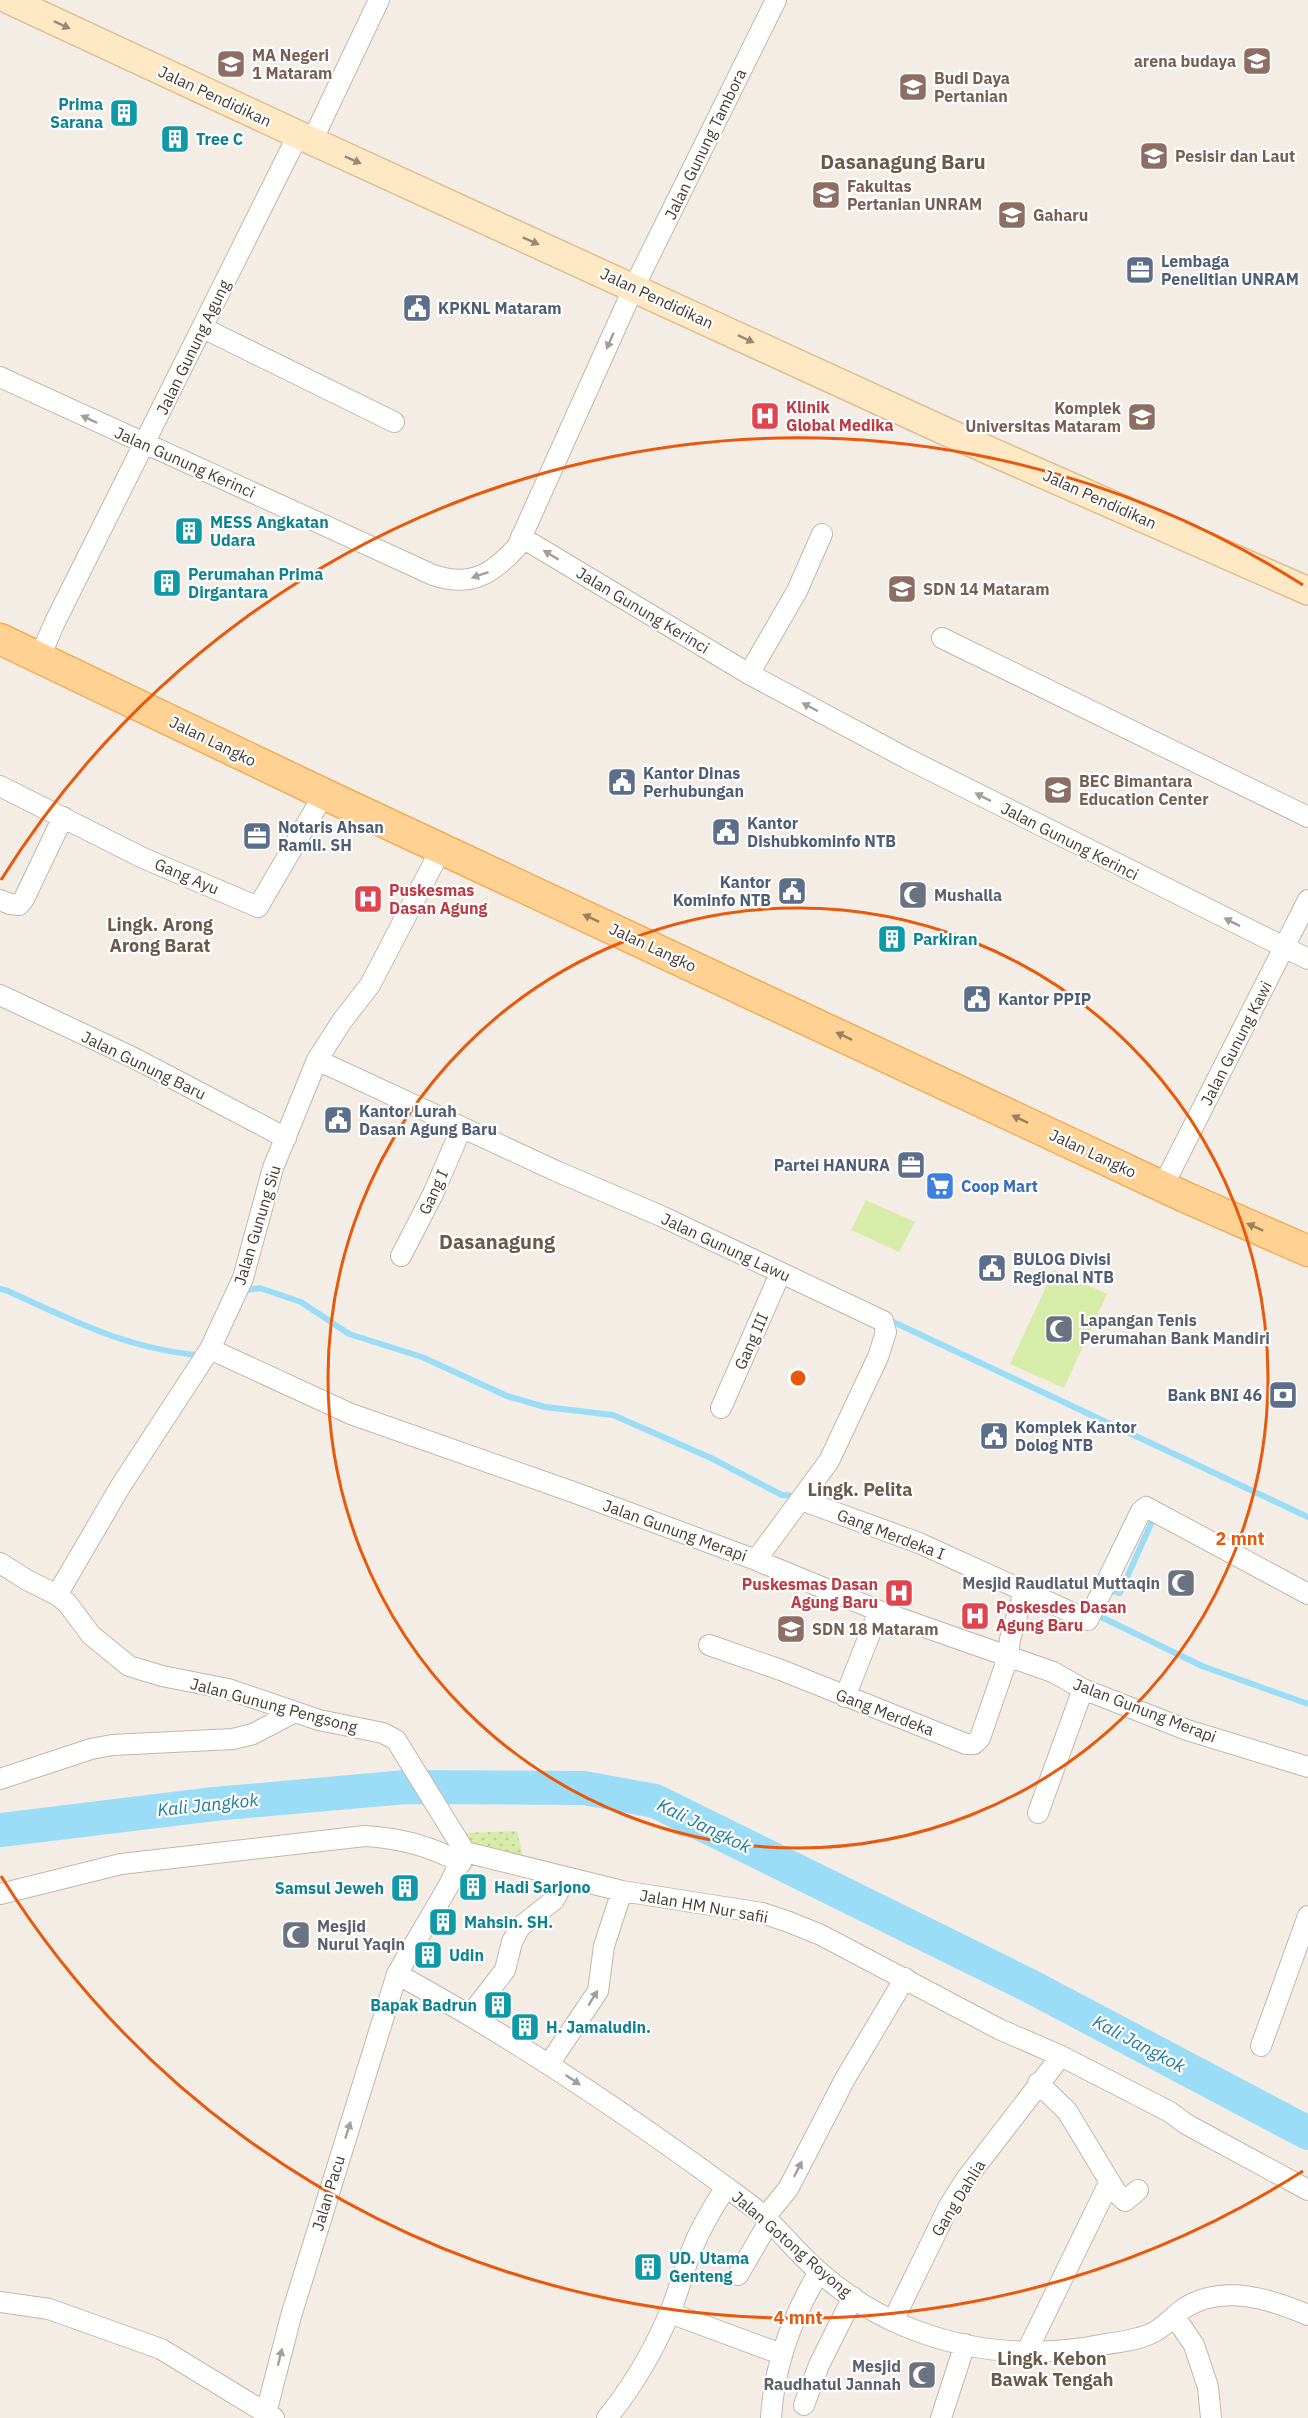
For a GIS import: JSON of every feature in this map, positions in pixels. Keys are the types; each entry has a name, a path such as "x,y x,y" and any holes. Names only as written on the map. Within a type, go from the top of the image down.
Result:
{"main road":[{"name":"Jalan Pendidikan","path":"9,0 947,432 1308,591"},
{"name":"Jalan Langko","path":"0,639 441,849 1163,1186 1308,1251"}],"street":[{"name":"Jalan Gunung Agung","path":"40,657 54,624 202,328 380,0"},
{"name":"Jalan Gunung Tambora","path":"521,537 634,287 776,0"},
{"path":"202,328 394,422"},
{"name":"Jalan Gunung Kerinci","path":"0,377 441,577 464,579 487,574 507,558 517,547 521,537 748,674 906,758 1308,959"},
{"path":"748,674 797,591 822,534"},
{"path":"942,638 1308,817"},
{"name":"Gang Ayu","path":"0,786 143,858 258,907 324,794"},
{"path":"9,902 24,899 63,817"},
{"name":"Jalan Gunung Siu","path":"57,1595 120,1487 211,1352 243,1278 273,1168 316,1060 370,985 441,849"},
{"name":"Jalan Gunung Kawi","path":"1163,1186 1308,900"},
{"name":"Jalan Gunung Baru","path":"0,995 134,1058 286,1138"},
{"name":"Jalan Gunung Lawu","path":"316,1060 661,1216 780,1274 881,1319 886,1328 878,1357 829,1461 756,1560"},
{"name":"Gang I","path":"401,1256 433,1194 462,1127"},
{"name":"Gang III","path":"721,1408 780,1274"},
{"name":"Jalan Gunung Merapi","path":"211,1352 351,1414 573,1492 756,1560 879,1611 1053,1672 1083,1689 1187,1730 1308,1767"},
{"name":"Gang Merdeka I","path":"803,1497 919,1543 1024,1592 1092,1613 1141,1510 1146,1507 1308,1594"},
{"name":"Jalan Gunung Pengsong","path":"0,1563 57,1595 67,1603 91,1635 129,1666 152,1674 228,1689 319,1720 383,1733 396,1740 461,1852"},
{"path":"1008,1658 1010,1639 1024,1592"},
{"path":"845,1697 879,1611"},
{"name":"Gang Merdeka","path":"709,1645 781,1670 966,1744 974,1744 980,1738 1008,1658"},
{"path":"1038,1813 1083,1689"},
{"path":"0,1779 91,1749 112,1745 233,1739 253,1734 295,1712"},
{"name":"Jalan HM Nur safii","path":"0,1894 121,1864 365,1836 390,1837 443,1853 461,1852 622,1891 762,1913 821,1935 999,2029 1061,2056"},
{"name":"Jalan Pacu","path":"270,2416 294,2304 397,1974 461,1852"},
{"path":"471,2014 505,1970 512,1942 520,1927 554,1900 566,1878"},
{"path":"549,2064 598,1990 604,1946 622,1891"},
{"path":"1261,2046 1308,1916"},
{"path":"397,1974 471,2014 549,2064 726,2187"},
{"path":"738,2275 767,2220 788,2189 844,2079 905,1978"},
{"path":"1061,2056 1170,2112 1186,2124 1308,2190"},
{"name":"Gang Dahlia","path":"893,2321 949,2206 966,2179 1061,2056"},
{"path":"1038,2084 1067,2111 1109,2183 1125,2201 1138,2190"},
{"path":"1026,2352 1109,2183"},
{"name":"Jalan Gotong Royong","path":"607,2418 644,2364 670,2313 692,2249 706,2217 726,2187 767,2220 819,2272 853,2297 893,2321 936,2338 990,2350 1026,2352 1070,2350 1136,2339 1152,2334 1193,2302 1220,2295 1247,2296 1267,2300 1308,2315"},
{"path":"771,2418 781,2354 804,2297 819,2272"},
{"path":"804,2405 823,2357 853,2297"},
{"path":"0,2302 49,2309 161,2349 270,2416"},
{"path":"670,2313 781,2354"},
{"path":"1175,2317 1194,2345 1208,2387 1211,2418"},
{"path":"940,2418 965,2344"}],"green space":[{"path":"866,1200 915,1222 899,1252 851,1230"},
{"name":"Lapangan Tenis Perumahan Bank Mandiri","path":"1054,1270 1107,1294 1064,1388 1010,1364"},
{"path":"517,1831 525,1865 469,1847 462,1833"}],"waterway":[{"path":"241,1291 260,1288 301,1302 349,1334 422,1357 507,1396 545,1407 613,1415 711,1458 782,1495 798,1496"},
{"path":"0,1289 78,1323 125,1340 149,1347 200,1355"},
{"path":"887,1319 1308,1517"},
{"path":"1108,1593 1109,1590 1120,1593 1154,1517 1156,1518"},
{"path":"1093,1613 1202,1666 1308,1704"},
{"name":"Kali Jangkok","path":"0,1830 214,1804 406,1787 584,1788 655,1801 1030,1986 1308,2133"}],"place":[{"name":"arena budaya","path":"1257,61"},
{"name":"MA Negeri 1 Mataram","path":"231,64"},
{"name":"Budi Daya Pertanian","path":"913,87"},
{"name":"Prima Sarana","path":"124,113"},
{"name":"Tree C","path":"175,139"},
{"name":"Pesisir dan Laut","path":"1154,156"},
{"name":"Fakultas Pertanian UNRAM","path":"826,195"},
{"name":"Gaharu","path":"1012,215"},
{"name":"Lembaga Penelitian UNRAM","path":"1140,270"},
{"name":"KPKNL Mataram","path":"417,308"},
{"name":"Klinik Global Medika","path":"765,416"},
{"name":"Komplek Universitas Mataram","path":"1142,417"},
{"name":"MESS Angkatan Udara","path":"189,531"},
{"name":"Perumahan Prima Dirgantara","path":"167,583"},
{"name":"SDN 14 Mataram","path":"902,589"},
{"name":"Kantor Dinas Perhubungan","path":"622,782"},
{"name":"BEC Bimantara Education Center","path":"1058,790"},
{"name":"Kantor Dishubkominfo NTB","path":"726,832"},
{"name":"Notaris Ahsan Ramli. SH","path":"257,836"},
{"name":"Kantor Kominfo NTB","path":"792,891"},
{"name":"Mushalla","path":"913,895"},
{"name":"Puskesmas Dasan Agung","path":"368,899"},
{"name":"Parkiran","path":"892,939"},
{"name":"Kantor PPIP","path":"977,999"},
{"name":"Kantor Lurah Dasan Agung Baru","path":"338,1120"},
{"name":"Partei HANURA","path":"911,1165"},
{"name":"Coop Mart","path":"940,1186"},
{"name":"BULOG Divisi Regional NTB","path":"992,1268"},
{"name":"Lapangan Tenis Perumahan Bank Mandiri","path":"1059,1329"},
{"name":"Bank BNI 46","path":"1283,1395"},
{"name":"Komplek Kantor Dolog NTB","path":"994,1436"},
{"name":"Mesjid Raudlatul Muttaqin","path":"1181,1583"},
{"name":"Puskesmas Dasan Agung Baru","path":"899,1593"},
{"name":"Poskesdes Dasan Agung Baru","path":"975,1616"},
{"name":"SDN 18 Mataram","path":"791,1629"},
{"name":"Hadi Sarjono","path":"473,1887"},
{"name":"Samsul Jeweh","path":"405,1888"},
{"name":"Mahsin. SH.","path":"443,1922"},
{"name":"Mesjid Nurul Yaqin","path":"296,1935"},
{"name":"Udin","path":"428,1955"},
{"name":"Bapak Badrun","path":"498,2005"},
{"name":"H. Jamaludin.","path":"525,2027"},
{"name":"UD. Utama Genteng","path":"648,2267"},
{"name":"Mesjid Raudhatul Jannah","path":"922,2375"}],"district":[{"name":"Dasanagung Baru","path":"903,162"},
{"name":"Lingk. Arong Arong Barat","path":"160,935"},
{"name":"Dasanagung","path":"497,1242"},
{"name":"Lingk. Pelita","path":"860,1490"},
{"name":"Lingk. Kebon Bawak Tengah","path":"1052,2369"}]}
